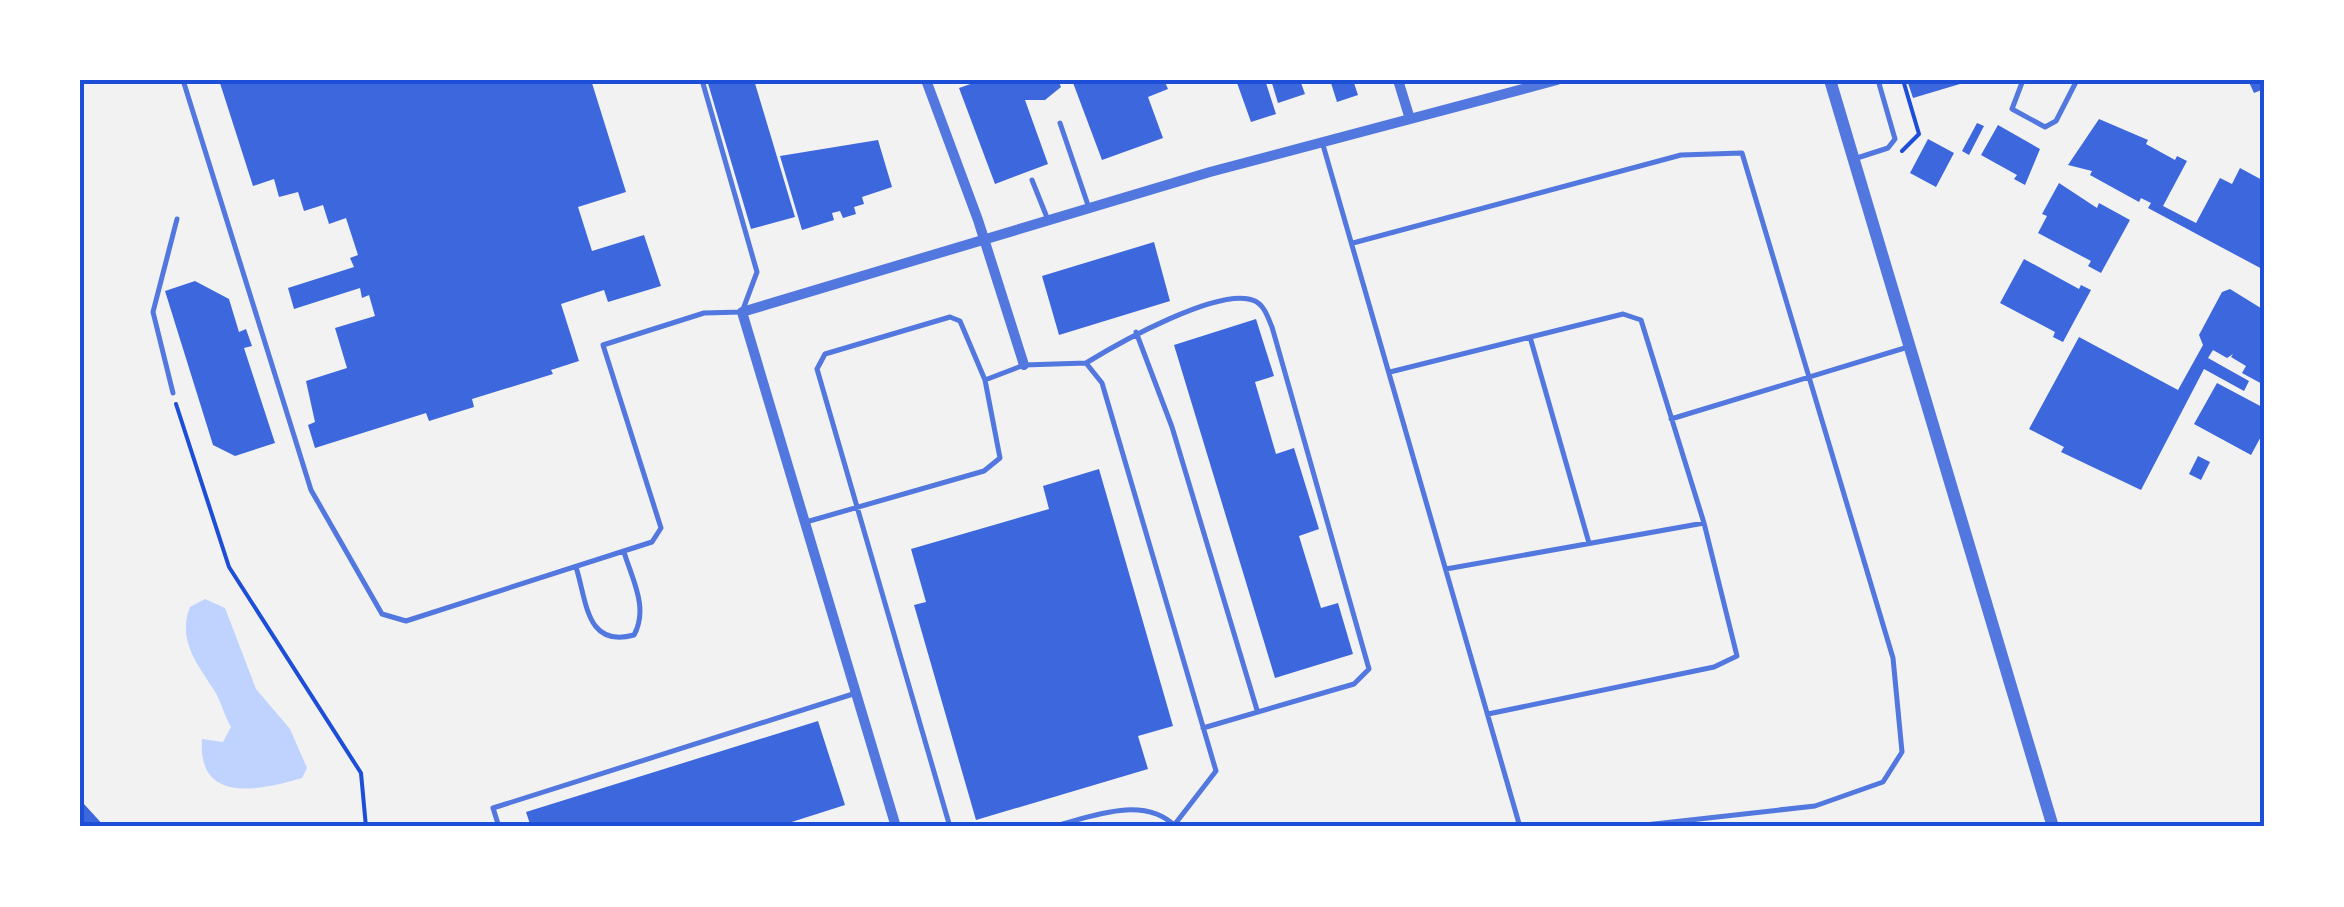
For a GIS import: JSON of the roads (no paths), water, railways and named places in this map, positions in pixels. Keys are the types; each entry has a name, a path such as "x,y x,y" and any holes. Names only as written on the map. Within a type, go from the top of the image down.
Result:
{"street":[{"path":"926,80 1024,364"},
{"path":"1398,80 1410,119"},
{"path":"892,826 742,312 1088,208 1558,80"},
{"path":"1830,80 2053,827"}],"lane":[{"path":"183,80 312,490 382,614 406,622 652,542 660,528 603,345 704,313 742,312 757,272 702,80"},
{"path":"1854,158 1888,148 1895,138 1878,80"},
{"path":"2023,80 2012,109 2045,127 2056,121 2077,80"},
{"path":"1060,122 1088,208"},
{"path":"1322,142 1520,827"},
{"path":"1353,243 1681,156 1742,154 1893,658 1902,752 1883,782 1815,806 1627,827"},
{"path":"1032,180 1048,220"},
{"path":"173,393 153,312 178,219"},
{"path":"985,380 1024,364 1086,363 1136,332 1236,298 1254,300 1265,309 1369,669 1354,684 1203,728"},
{"path":"1390,372 1623,314 1641,320 1704,522 1737,656 1714,667 1488,714"},
{"path":"804,522 855,508 984,471 1000,458 985,380 960,321 950,317 825,354 816,370 855,508 950,827"},
{"path":"1136,332 1172,427 1257,710"},
{"path":"1530,337 1589,543"},
{"path":"1672,419 1910,346"},
{"path":"1052,827 1121,809 1156,812 1176,825 1216,771 1102,383 1086,363"},
{"path":"1446,570 1704,522"},
{"path":"576,567 594,625 603,636 617,640 634,635 642,621 642,608 624,552"},
{"path":"499,827 493,808 856,693"}],"water":[{"path":"205,599 225,608 256,689 290,729 307,768 302,778 235,788 210,775 203,760 202,739 223,742 231,727 187,640 190,607"}]}
